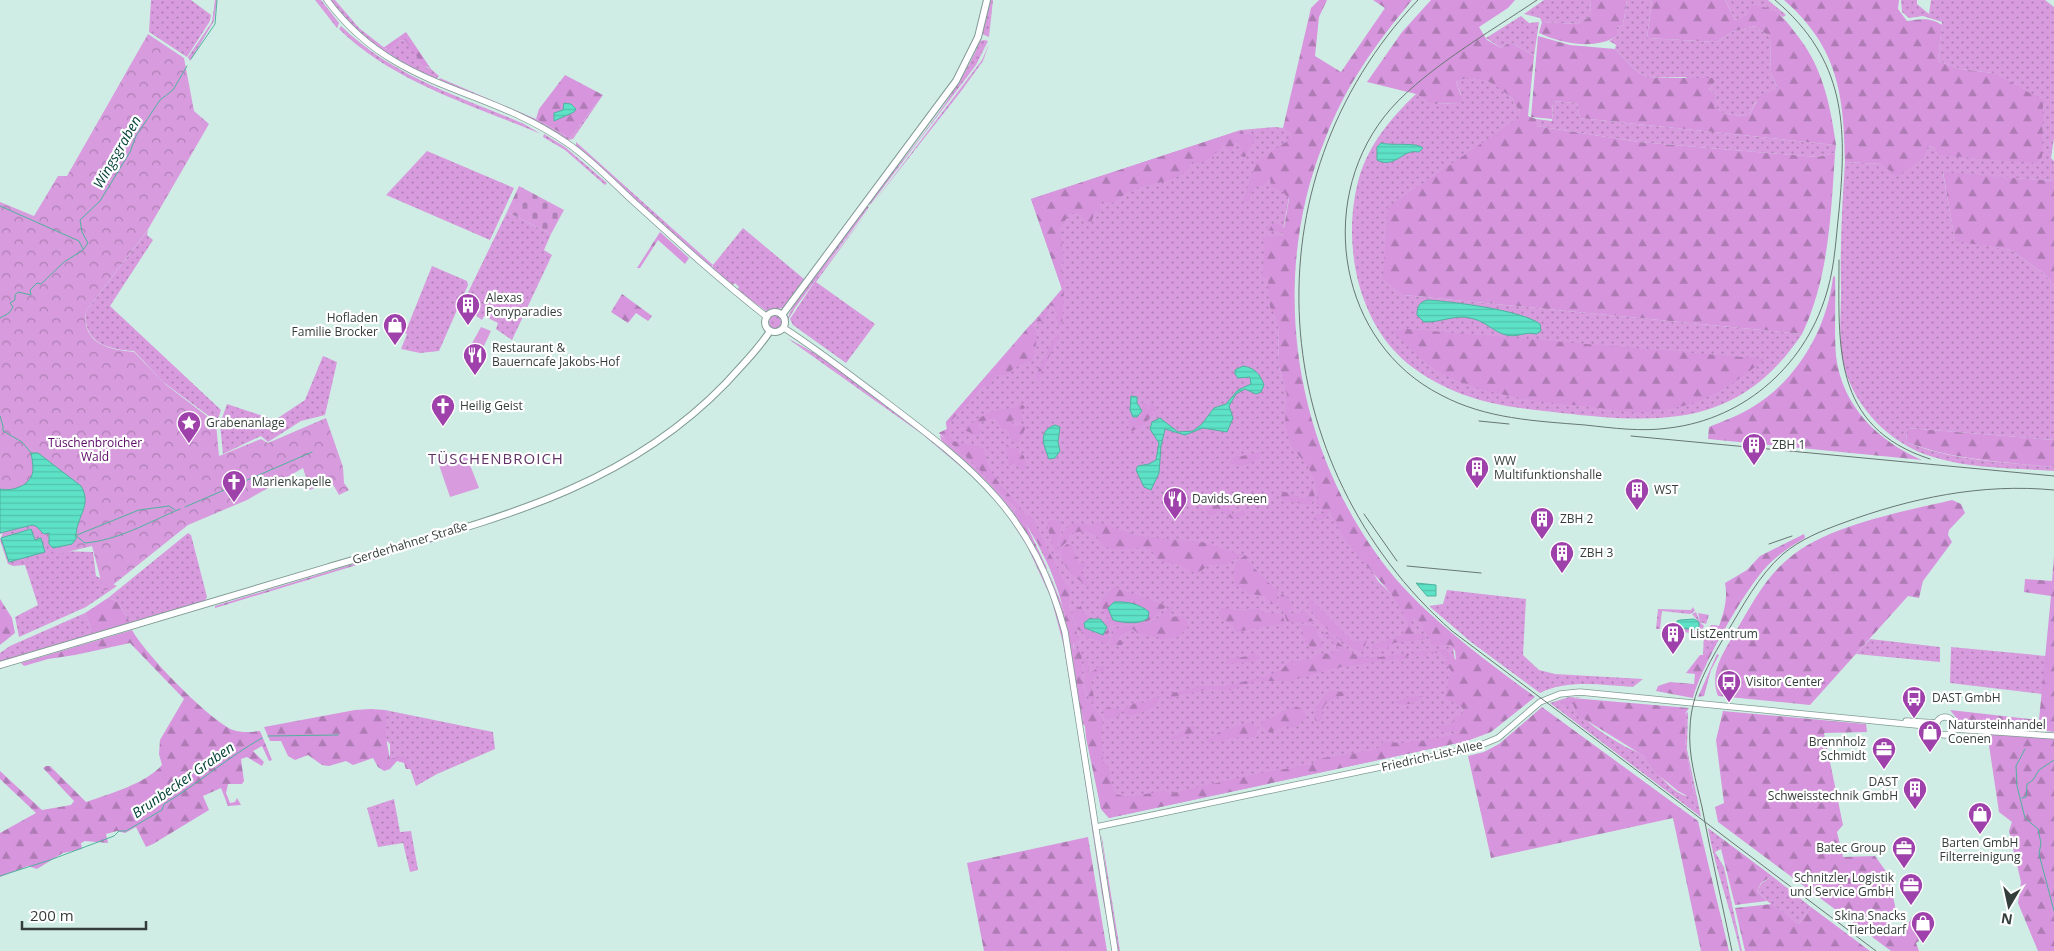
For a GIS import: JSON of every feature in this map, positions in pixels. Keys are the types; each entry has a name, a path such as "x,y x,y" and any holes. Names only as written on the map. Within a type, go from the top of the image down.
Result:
{"main road":[{"path":"782,315 956,82 978,37 987,0"},
{"path":"773,312 782,315 786,321 784,328 777,332 770,331 766,324 767,317 773,312"},
{"name":"Gerderhahner Straße","path":"0,665 464,527 563,494 611,471 680,424 724,384 770,331"}],"street":[{"path":"327,0 355,34 387,58 435,82 532,122 569,144 700,262 767,317"},
{"path":"784,328 934,438 967,466 988,486 1030,543 1047,576 1065,632 1115,951"},
{"name":"Friedrich-List-Allee","path":"1096,827 1476,747 1498,738 1540,702 1569,693 1646,697 1937,725"},
{"path":"1945,717 1950,719 1954,726 1946,734 1939,732 1937,725 1945,717"},
{"path":"1954,726 2054,736"}],"green space":[{"path":"151,0 191,0 211,15 210,21 187,57 149,32"},
{"path":"215,0 217,0 214,21 190,61 188,57 212,22"},
{"path":"315,0 321,0 339,23 337,28"},
{"path":"330,0 335,0 359,28 386,49 399,41 405,40 427,68 439,76 435,80 392,59 353,27"},
{"path":"990,0 993,0 989,37 982,34"},
{"path":"1319,0 1327,0 1319,17 1315,56 1341,72 1385,8 1373,0 1412,0 1373,50 1351,84 1324,142 1306,197 1297,254 1295,312 1301,369 1314,426 1334,480 1361,531 1395,578 1444,626 1480,656 1535,697 1491,732 1467,741 1109,818 1101,809 1086,738 1084,715 1080,711 1064,619 1066,615 1045,556 1026,524 1047,568 1046,570 1013,513 1016,508 970,460 939,433 947,429 946,422 1031,324 1036,332 1036,346 1032,360 1015,367 1007,375 996,375 990,386 983,386 950,422 949,436 953,441 983,448 991,471 1026,516 1031,516 1065,583 1070,588 1069,608 1079,640 1073,644 1074,649 1079,649 1081,654 1085,695 1103,720 1101,731 1103,763 1107,764 1112,786 1116,794 1127,797 1164,791 1168,794 1265,772 1311,765 1317,759 1376,750 1383,742 1408,743 1453,735 1460,731 1441,732 1438,726 1451,725 1455,717 1463,714 1462,707 1445,698 1451,670 1444,663 1449,659 1443,656 1440,651 1436,653 1428,652 1425,656 1419,654 1415,656 1412,653 1445,649 1456,660 1455,651 1451,645 1433,645 1423,629 1423,625 1414,617 1411,622 1412,633 1423,634 1426,639 1393,643 1386,649 1381,647 1372,650 1373,645 1401,636 1409,623 1392,595 1345,540 1329,510 1326,518 1318,521 1314,519 1316,514 1326,514 1316,503 1318,498 1315,480 1307,465 1291,446 1285,423 1287,395 1279,367 1278,320 1270,307 1268,280 1262,276 1265,247 1262,237 1282,236 1283,232 1266,230 1268,226 1276,223 1284,228 1289,199 1284,193 1271,186 1270,178 1264,185 1254,188 1248,202 1243,201 1256,162 1286,142 1293,134 1283,128 1311,8"},
{"path":"1431,0 1515,0 1508,8 1479,27 1487,40 1501,48 1510,42 1534,56 1528,116 1536,119 1536,126 1639,142 1817,157 1835,153 1830,222 1823,268 1811,313 1802,334 1404,295 1383,279 1388,207 1520,117 1520,110 1514,104 1513,99 1493,84 1479,78 1464,79 1456,82 1462,98 1459,103 1432,104 1416,94 1367,82 1402,32"},
{"path":"1544,0 1591,0 1590,16 1578,24 1542,22 1540,18 1524,14"},
{"path":"1591,0 1627,0 1623,25 1617,27 1617,36 1599,43 1578,44 1558,40 1539,33 1542,22 1578,24 1590,16"},
{"path":"1627,0 1652,0 1647,38 1716,42 1732,32 1755,26 1770,37 1771,73 1778,89 1756,102 1749,115 1735,115 1726,114 1713,107 1716,95 1709,89 1715,82 1683,77 1648,78 1634,69 1615,49 1616,45 1609,41 1617,36 1617,27 1623,25"},
{"path":"1652,0 1725,0 1735,20 1748,15 1751,5 1770,9 1780,15 1803,43 1818,70 1831,114 1836,145 1580,118 1577,103 1553,101 1552,119 1531,117 1538,36 1570,45 1615,49 1634,69 1648,78 1713,78 1715,82 1709,89 1716,95 1714,107 1730,115 1749,115 1760,96 1778,89 1771,73 1770,37 1755,26 1732,32 1716,42 1647,38"},
{"path":"1725,0 1768,0 1786,15 1783,17 1770,9 1735,20"},
{"path":"1784,0 1899,0 1898,9 1907,21 1921,19 1938,22 1942,25 1938,61 1960,69 1993,73 2043,100 2042,157 2036,163 1939,155 1935,148 1928,146 1924,157 1897,177 1882,164 1845,162 1843,115 1834,74 1827,54 1802,18"},
{"path":"1901,0 1917,0 1917,4 1929,14 1931,0 2045,0 2054,7 2054,138 2051,158 2054,161 2054,181 1943,173 1955,240 2011,250 2043,273 2054,285 2054,440 1907,428 1906,442 1960,457 2054,467 2054,471 1962,464 1933,457 1918,451 1903,444 1877,423 1866,411 1849,382 1844,366 1840,329 1841,242 1845,162 1882,164 1928,146 1935,148 1993,73 1960,69 1938,61 1942,22 1923,16 1909,18 1902,12"},
{"path":"1521,16 1529,23 1539,22 1534,56 1510,42 1501,48 1486,38"},
{"path":"341,26 362,44 405,72 428,84 524,124 541,134 461,102 408,78 360,48 339,29"},
{"path":"406,32 431,69 423,65 405,40 399,41 389,49 383,48"},
{"name":"Tüschenbroicher Wald","path":"148,34 184,58 194,111 209,124 147,231 86,311 88,331 92,338 106,347 134,352 165,384 216,423 219,456 261,439 268,443 326,418 343,467 344,483 349,490 339,495 331,481 310,490 303,468 247,500 188,525 104,592 92,546 55,555 35,525 0,534 0,202 34,216 58,176 67,176"},
{"path":"980,41 988,41 976,65 870,205 869,203 945,104"},
{"path":"989,44 983,61 962,90 871,206 982,60"},
{"path":"565,75 603,95 570,138 536,119 539,109"},
{"path":"1477,76 1499,87 1513,99 1514,104 1520,110 1520,117 1404,295 1802,334 1778,365 1752,388 1725,403 1696,413 1665,418 1632,419 1541,411 1503,405 1467,396 1432,380 1395,352 1379,331 1367,308 1358,282 1352,230 1354,203 1359,178 1369,154 1382,132 1416,94 1433,104 1459,103 1461,94 1456,82 1463,78"},
{"path":"440,78 536,119 570,138 603,95 573,139 568,140 438,81"},
{"path":"1553,101 1577,103 1580,118 1836,145 1835,153 1817,157 1639,142 1536,126 1536,119 1552,121"},
{"path":"1283,128 1308,140 1289,197 1277,265 1279,367 1305,454 1378,581 1418,620 1453,647 1467,741 1109,818 1101,809 1085,726 1082,724 1080,711 1084,714 1075,652 1067,616 1064,619 1047,568 1063,607 1050,568 1016,508 1013,513 990,485 941,440 940,435 947,439 939,433 947,429 946,422 1062,289 1031,199 1241,130"},
{"path":"1241,130 1244,134 1257,136 1245,157 1240,156 1241,146 1236,141 1231,152 1222,144 1220,150 1213,155 1214,159 1210,158 1201,163 1191,162 1188,169 1175,178 1139,187 1112,203 1103,201 1100,204 1101,212 1095,211 1091,223 1086,222 1079,213 1070,213 1060,228 1064,262 1060,264 1064,286 1062,325 1059,326 1055,307 1050,305 1045,318 1038,325 1035,323 1062,289 1031,199"},
{"path":"544,134 565,147 607,183 605,185 565,150 543,137"},
{"path":"576,142 713,265 710,268 576,146"},
{"path":"427,151 514,188 490,240 386,195"},
{"path":"1943,172 2054,181 2054,285 2043,273 2011,250 1955,241"},
{"path":"519,186 564,210 551,234 507,212"},
{"path":"866,206 869,207 788,320 798,298"},
{"path":"870,208 816,282 875,324 846,363 793,325 790,319 815,281"},
{"path":"507,212 551,234 544,250 552,255 512,340 496,329 498,323 484,316 482,320 462,305"},
{"path":"743,228 804,279 783,308 766,311 737,290 739,287 735,283 732,286 712,269 713,265"},
{"path":"148,230 147,235 153,240 110,306 221,410 217,422 163,382 134,351 115,349 99,343 88,331 86,311"},
{"path":"660,232 689,258 685,264 658,240 640,268 637,268"},
{"path":"432,266 467,281 468,285 439,351 420,353 401,349 407,334 405,333"},
{"path":"1835,276 1836,356 1846,391 1854,406 1877,432 1891,443 1922,460 1708,439 1709,427 1751,408 1767,397 1796,368 1817,334 1830,296 1833,277"},
{"path":"622,294 652,316 648,321 636,313 628,323 611,312"},
{"path":"773,315 779,315 783,322 779,329 773,329 769,325 769,319"},
{"path":"481,327 491,331 482,350 471,345"},
{"path":"1407,329 1765,359 1733,383 1698,401 1684,406 1661,410 1627,412 1515,397 1477,388 1441,373 1415,354 1392,331"},
{"path":"1061,331 1038,380 1036,380 1036,375 1054,339"},
{"path":"787,338 827,361 853,380 926,435 974,478 922,434"},
{"path":"323,356 337,362 325,415 301,421 268,442 261,436 223,454 220,424 227,404 275,420 305,400"},
{"path":"1143,402 1149,406 1153,403 1156,410 1142,426 1131,431 1128,420 1141,416"},
{"path":"1020,403 1025,407 1021,415 1023,418 1021,421 1012,420 1013,426 1024,425 1026,427 1018,442 1014,443 1010,438 1009,431 1002,428 995,418 980,422 978,425 982,432 978,436 964,430 987,414 1014,408"},
{"path":"1907,428 2054,440 2054,467 1960,457 1942,453 1906,442"},
{"path":"1006,444 1012,449 1018,448 1018,452 1024,456 1026,469 1021,470 1014,463 1009,465"},
{"path":"465,452 479,488 450,497 438,462"},
{"path":"1262,452 1256,460 1248,464 1238,465 1230,462 1233,458"},
{"path":"1312,488 1315,497 1311,505 1285,501 1280,497 1283,492 1306,498 1309,495 1309,489"},
{"path":"1208,495 1213,498 1221,498 1233,514 1244,511 1246,514 1232,519 1220,510 1213,515 1209,515 1204,505 1205,497"},
{"path":"1952,500 1961,504 1965,513 1949,530 1948,535 1952,542 1923,581 1919,598 1908,596 1810,705 1718,696 1715,679 1722,655 1758,593 1788,559 1804,547 1823,537 1866,521"},
{"path":"1005,511 1030,548 1047,583 1060,622 1076,705 1077,726 1063,643 1051,598 1027,546"},
{"path":"1048,521 1061,521 1058,554 1055,552 1047,526"},
{"path":"1097,522 1138,536 1207,543 1240,555 1244,554 1225,565 1210,564 1197,574 1177,564 1160,561 1150,549 1144,547 1130,549 1110,548 1102,544 1092,533 1076,532 1069,534 1069,540 1063,545 1059,555 1062,533 1070,525 1084,524 1092,526"},
{"path":"32,525 36,526 61,551 93,552 96,576 117,586 86,607 19,637 15,617 38,605 25,565 13,566 8,564 0,540 3,533"},
{"path":"188,533 191,535 207,597 204,602 131,624 117,601 108,598"},
{"path":"453,534 455,535 215,608 215,606"},
{"path":"1804,534 1805,538 1785,550 1768,565 1748,591 1725,628 1705,667 1693,698 1656,691 1658,686 1670,682 1694,684 1695,674 1686,673 1700,655 1706,655 1715,639 1710,632 1714,625 1719,626 1726,600 1725,583 1747,570 1760,556"},
{"path":"1067,544 1072,545 1079,565 1084,562 1087,564 1081,572 1089,584 1088,587 1072,573 1063,561 1062,549"},
{"path":"1245,555 1249,558 1246,560 1274,588 1279,589 1276,604 1271,604 1265,596 1250,594 1235,585 1233,575 1235,563"},
{"path":"2054,556 2054,732 1958,720 1950,710 2039,720 2051,596 2024,592 2025,579 2052,581"},
{"path":"1114,587 1167,606 1146,623 1112,625 1100,605 1103,598"},
{"path":"1447,590 1526,599 1523,655 1539,670 1555,674 1643,679 1633,687 1573,684 1540,693 1471,642 1429,606 1443,604"},
{"path":"1282,594 1289,599 1293,609 1288,611 1289,613 1302,614 1303,609 1315,623 1287,622 1284,613 1279,607 1280,595"},
{"path":"108,598 117,601 131,624 93,635 85,613"},
{"path":"0,599 12,618 15,633 0,645"},
{"path":"1311,600 1351,640 1356,642 1367,640 1363,651 1349,646 1331,633 1310,609 1308,603"},
{"path":"1175,603 1169,614 1170,617 1183,616 1189,626 1178,637 1160,640 1158,637 1137,633 1133,629 1122,634 1117,640 1122,640 1122,645 1110,645 1114,629 1153,622"},
{"path":"1081,606 1083,613 1093,619 1089,619 1088,631 1100,635 1108,630 1104,622 1108,620 1110,623 1107,644 1089,637 1086,638 1083,632 1077,629 1072,612"},
{"path":"1693,607 1695,611 1690,614 1662,611 1660,629 1656,629 1658,609 1691,610"},
{"path":"1221,608 1243,611 1258,608 1264,613 1282,614 1285,623 1236,632 1233,625 1223,620 1219,614"},
{"path":"1696,612 1704,626 1700,634 1666,630 1667,625 1699,630 1699,622 1692,614"},
{"path":"85,613 93,635 0,663 0,653 10,646"},
{"path":"1698,613 1709,615 1706,624 1700,622"},
{"path":"1298,625 1315,626 1323,647 1310,651 1309,645 1303,642 1306,639 1301,634 1303,630"},
{"path":"1711,625 1714,625 1710,632 1715,639 1706,656 1703,655 1704,633"},
{"path":"132,630 163,670 209,714 233,730 243,732 260,731 272,760 269,761 262,746 253,751 264,762 262,766 247,757 241,759 244,781 242,784 228,784 226,793 230,803 235,802 237,798 241,805 228,806 221,788 203,796 209,810 153,844 146,847 136,827 125,833 117,831 106,834 108,843 85,841 81,843 82,849 63,853 37,869 28,866 0,877 0,833 36,813 0,779 0,771 42,810 71,805 74,801 43,768 46,766 50,766 86,802 137,783 155,772 162,765 159,754 160,740 184,699 130,643 48,659 24,666 21,663"},
{"path":"1327,632 1348,650 1363,657 1371,658 1408,653 1409,655 1401,661 1394,659 1335,668 1290,681 1256,681 1230,690 1210,689 1180,695 1168,701 1172,693 1203,686 1225,686 1263,677 1281,670 1288,663 1313,658 1320,653 1330,654 1336,650 1341,652 1329,637 1322,636"},
{"path":"1870,639 1940,647 1940,662 1856,654"},
{"path":"1951,647 2046,656 2042,694 1950,683"},
{"path":"1254,652 1259,657 1254,662 1225,664 1228,659 1249,656"},
{"path":"1717,654 1719,655 1711,670 1704,696 1698,697"},
{"path":"1084,657 1088,661 1089,675 1098,667 1104,666 1105,669 1090,681 1096,706 1090,700 1085,686"},
{"path":"1331,690 1347,693 1325,704 1322,713 1323,718 1318,722 1315,720 1317,708"},
{"path":"1423,696 1409,704 1394,702 1409,697"},
{"path":"1155,697 1160,698 1158,702 1145,712 1124,714 1124,709 1139,701 1143,703"},
{"path":"1569,697 1584,698 1572,698 1579,713 1586,720 1613,739 1643,756 1673,789 1687,796 1694,796 1685,740 1685,714 1688,712 1687,749 1701,817 1550,703"},
{"path":"1572,698 1689,708 1685,714 1685,740 1694,796 1689,797 1678,791 1656,773 1644,756 1581,717 1572,702 1568,706 1562,704 1562,702"},
{"path":"1294,706 1302,709 1307,717 1294,728 1285,726 1270,733 1259,724"},
{"path":"1110,707 1122,710 1119,716 1105,719 1103,710"},
{"path":"1542,707 1698,821 1729,951 1701,951 1673,818 1491,858 1468,756 1484,752 1499,744"},
{"path":"355,710 385,710 386,712 386,731 390,759 406,756 411,769 406,769 404,763 397,761 390,769 384,771 378,767 373,758 353,765 346,761 329,766 322,765 308,755 295,760 288,756 281,741 270,741 264,727"},
{"path":"385,710 493,732 495,749 437,774 416,786 406,757 390,760 390,744 385,739"},
{"path":"1723,711 1866,724 1867,732 1824,733 1843,825 1837,832 1843,857 1875,856 1888,874 1897,915 1891,922 1891,926 1896,930 1904,931 1912,917 1914,918 1919,941 1916,943 1919,951 1891,951 1718,822 1715,807 1724,803 1716,740"},
{"path":"1249,723 1258,727 1256,737 1228,738 1224,742 1214,740 1210,743 1206,741 1219,732"},
{"path":"1193,725 1196,728 1188,735 1169,739"},
{"path":"1987,732 2054,739 2054,951 2038,951 2018,903 2021,882 2009,831 2012,822 1999,812"},
{"path":"1079,736 1113,951 1102,895"},
{"path":"394,799 400,832 411,831 418,870 410,872 403,843 378,847 367,808"},
{"path":"1708,828 1724,840 1721,849 1715,852 1724,867 1742,951 1740,951"},
{"path":"1101,835 1102,838 1120,951 1117,951"},
{"path":"1088,837 1107,951 984,951 967,863"},
{"path":"1724,840 1772,876 1761,883 1757,891 1767,901 1735,905 1721,849"},
{"path":"1772,876 1811,907 1799,924 1767,901 1757,891 1761,884"},
{"path":"1772,904 1799,924 1811,907 1870,951 1745,951 1735,908"}],"shaded area":[{"path":"564,103 571,104 576,109 574,112 554,121 554,113 563,110"},
{"path":"1381,143 1415,145 1423,148 1419,152 1407,153 1392,162 1382,162 1377,160 1377,147"},
{"path":"1429,300 1487,308 1518,315 1540,324 1541,331 1536,334 1506,335 1478,320 1467,317 1424,322 1417,315 1418,309 1421,303"},
{"path":"1243,366 1251,368 1259,375 1264,385 1261,392 1256,394 1245,389 1236,394 1229,406 1233,418 1227,432 1203,428 1185,435 1165,429 1161,446 1159,473 1151,490 1144,487 1136,470 1138,466 1149,464 1156,460 1159,443 1150,429 1152,422 1160,418 1178,432 1193,431 1202,424 1214,408 1226,404 1238,390 1251,384 1250,377 1238,378 1235,374 1235,370"},
{"path":"1131,396 1137,397 1137,403 1142,411 1137,417 1133,417 1130,410"},
{"path":"1055,425 1060,427 1058,442 1060,451 1055,458 1049,459 1043,439 1046,431"},
{"path":"31,453 38,453 81,486 85,500 76,531 76,539 72,544 53,548 49,544 49,533 44,534 36,526 32,525 0,533 0,489 16,488 30,479 33,469"},
{"path":"31,529 35,540 41,538 45,552 9,562 1,538"},
{"path":"1416,583 1436,585 1436,596 1427,596"},
{"path":"1114,602 1137,605 1149,612 1148,618 1141,622 1126,623 1113,620 1108,608"},
{"path":"1089,619 1100,619 1107,627 1103,635 1085,628 1084,623"},
{"path":"1694,619 1699,622 1699,630 1678,628 1677,621"}],"waterway":[{"name":"Wingsgraben","path":"191,59 215,24 217,0"},
{"name":"Wingsgraben","path":"0,318 9,313 13,307 10,303 15,300 15,295 18,292 31,295 30,290 37,283 41,284 64,262 83,250 88,243 82,232 80,220 100,201 130,152 136,136 160,100 173,90 187,66"},
{"path":"0,206 79,241 83,249"},
{"name":"Wingsgraben","path":"0,416 3,431 22,442 32,454"},
{"path":"185,507 312,452"},
{"path":"77,535 139,510 169,506 175,510"},
{"path":"75,535 85,543 98,541 134,530 180,509"},
{"name":"Brunbecker Graben","path":"268,736 338,735"},
{"name":"Brunbecker Graben","path":"0,876 114,836 119,831 126,831 162,810 164,804 262,738"},
{"path":"2025,749 2016,766 2017,786 2025,818 2038,829 2041,843 2039,854 2054,911"},
{"path":"2022,798 2026,797 2027,784 2033,780 2039,770 2054,760"}],"railway":[{"path":"1418,0 1362,73 1324,153 1303,237 1300,322 1313,407 1343,489 1390,564 1452,631 1876,951"},
{"path":"1537,0 1435,69 1398,101 1384,117 1363,152 1350,190 1345,230 1349,270 1360,307 1380,342 1406,372 1441,395 1476,409 1511,418 1638,430 1669,428 1697,422 1724,413 1748,400 1770,383 1789,363 1806,340 1819,315 1828,288 1835,250 1841,180 1841,123 1837,96 1829,71 1816,46 1798,23 1775,0"},
{"path":"1839,260 1839,323 1842,352 1847,380 1858,405 1874,427 1898,445 1930,459"},
{"path":"1479,421 1509,424"},
{"path":"1631,436 2054,476"},
{"path":"1732,951 1693,768 1690,728 1697,691 1707,667 1758,582 1783,554 1797,544 1827,529 1868,514 1947,494 2000,489 2054,490"},
{"path":"1364,514 1397,561"},
{"path":"1769,544 1792,536"},
{"path":"1407,566 1481,573"}],"place":[{"name":"Alexas Ponyparadies","path":"468,326"},
{"name":"Hofladen Familie Brocker","path":"395,346"},
{"name":"Restaurant & Bauerncafe Jakobs-Hof","path":"475,376"},
{"name":"Heilig Geist","path":"443,427"},
{"name":"Grabenanlage","path":"189,444"},
{"name":"ZBH 1","path":"1754,466"},
{"name":"WW Multifunktionshalle","path":"1477,489"},
{"name":"Marienkapelle","path":"234,503"},
{"name":"WST","path":"1637,511"},
{"name":"Davids.Green","path":"1175,520"},
{"name":"ZBH 2","path":"1542,540"},
{"name":"ZBH 3","path":"1562,574"},
{"name":"ListZentrum","path":"1673,655"},
{"name":"Visitor Center","path":"1729,703"},
{"name":"DAST GmbH","path":"1914,719"},
{"name":"Natursteinhandel Coenen","path":"1930,753"},
{"name":"Brennholz Schmidt","path":"1884,770"},
{"name":"DAST Schweisstechnik GmbH","path":"1915,810"},
{"name":"Barten GmbH Filterreinigung","path":"1980,835"},
{"name":"Batec Group","path":"1904,869"},
{"name":"Schnitzler Logistik und Service GmbH","path":"1911,906"},
{"name":"Skina Snacks Tierbedarf","path":"1923,944"}],"district":[{"name":"TÜSCHENBROICH","path":"496,459"}]}
